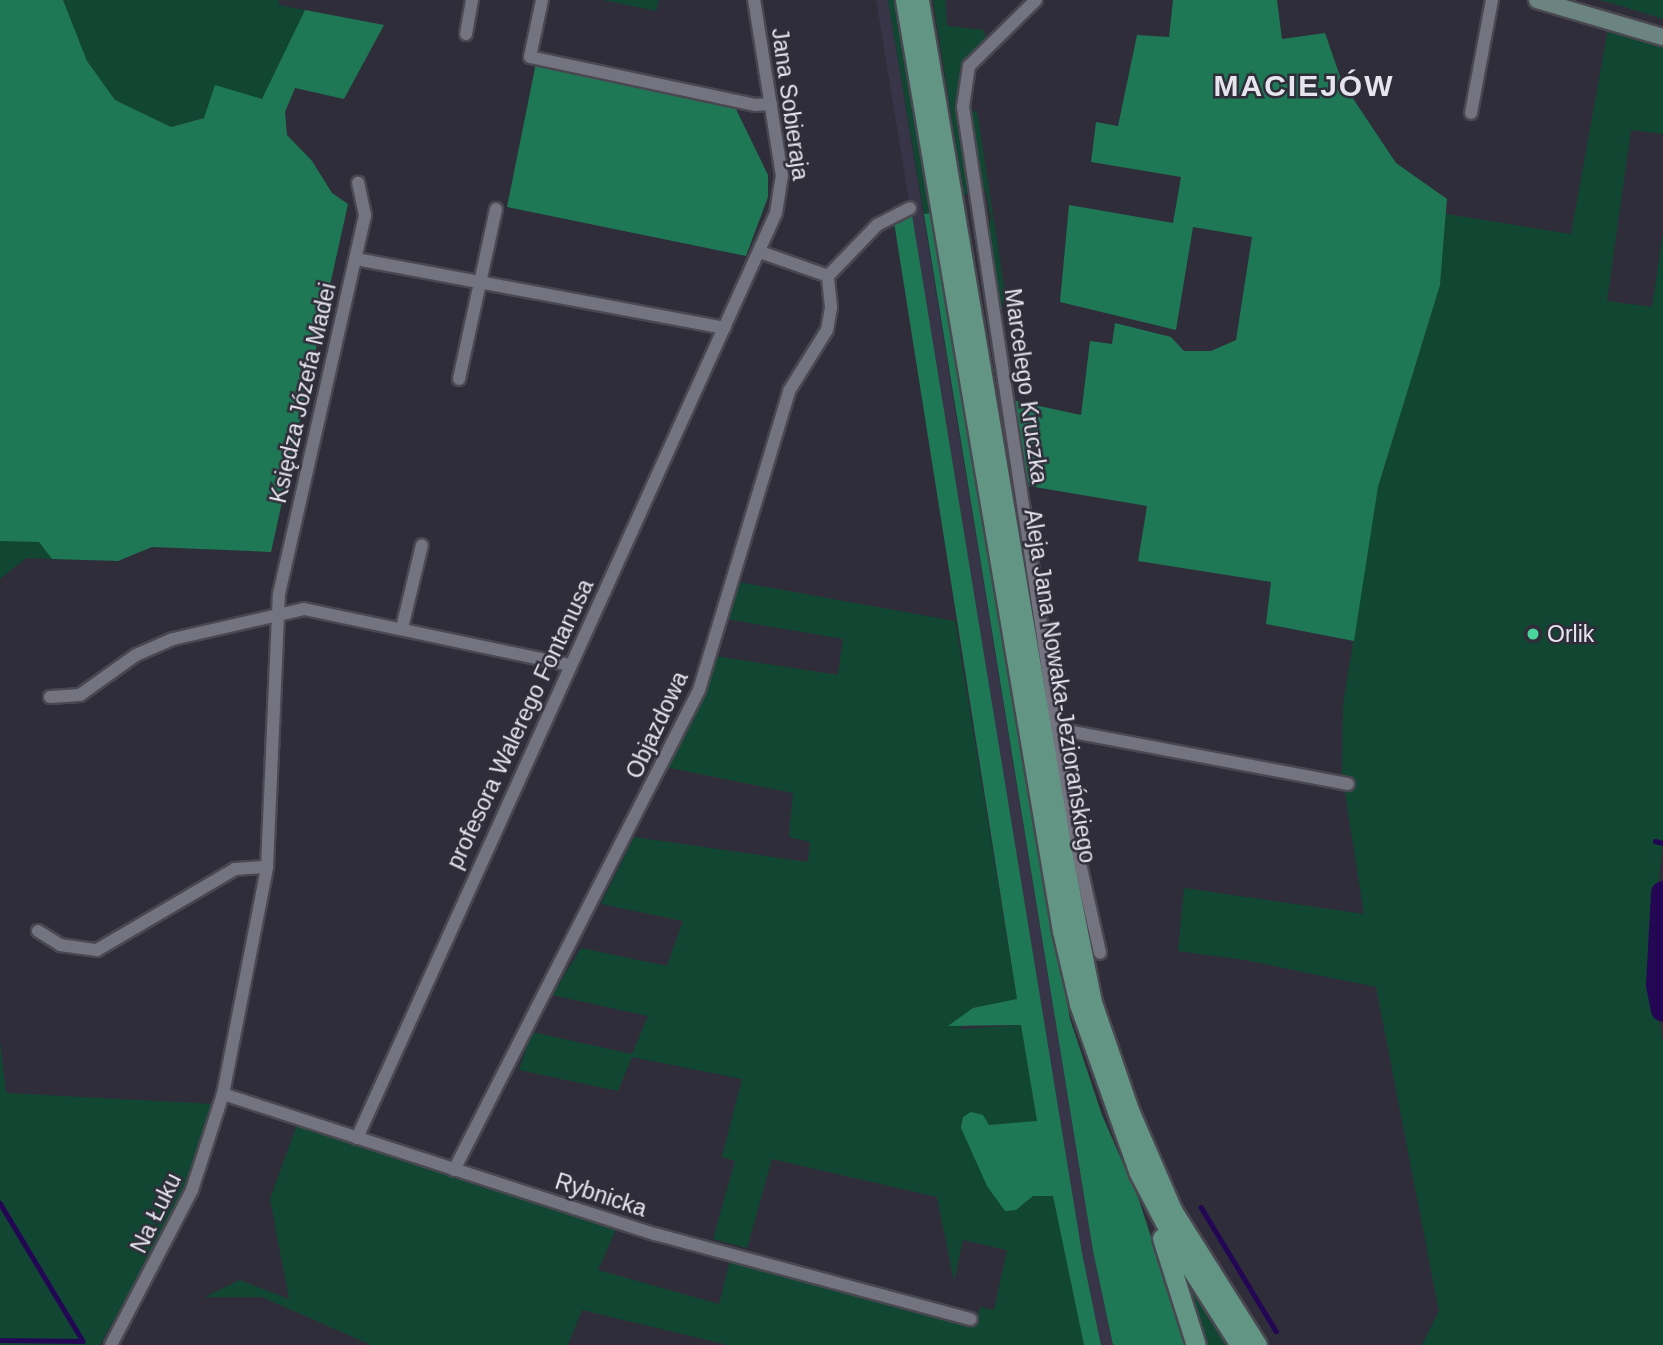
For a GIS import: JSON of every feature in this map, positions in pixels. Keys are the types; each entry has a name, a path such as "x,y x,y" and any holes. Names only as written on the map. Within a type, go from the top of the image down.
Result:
{"main road":[{"name":"Aleja Jana Nowaka-Jeziorańskiego","path":"905,0 1062,932 1097,1064 1138,1171 1178,1248 1240,1345"},
{"name":"Aleja Jana Nowaka-Jeziorańskiego","path":"919,0 1063,857 1092,1002 1129,1110 1172,1210 1257,1345"},
{"path":"1138,1171 1196,1345"}],"street":[{"path":"466,34 472,0"},
{"path":"542,0 530,57 756,105 771,104"},
{"name":"Jana Sobieraja","path":"754,0 782,188 760,252"},
{"name":"Marcelego Kruczka","path":"1036,0 966,72 963,107 1071,823 1100,953"},
{"path":"1471,113 1492,0"},
{"path":"1537,0 1663,37"},
{"name":"Księdza Józefa Madei","path":"223,1094 267,867 276,614 356,259 366,205 358,183"},
{"path":"760,252 828,276 877,225 910,208"},
{"path":"459,379 496,209"},
{"name":"profesora Walerego Fontanusa","path":"357,1138 760,252"},
{"path":"356,259 725,328"},
{"name":"Objazdowa","path":"454,1170 699,690 789,391 804,360 827,330 831,307 828,276"},
{"path":"402,628 422,545"},
{"path":"50,697 80,695 157,645 304,609 570,665"},
{"path":"1057,729 1348,784"},
{"path":"38,932 60,945 97,950 234,869 267,867"},
{"name":"Rybnicka","path":"223,1094 655,1234 971,1319"},
{"name":"Na Łuku","path":"111,1345 192,1190 223,1094"}],"shaded area":[{"path":"876,0 888,0 1093,1251 1113,1345 1101,1345 1082,1253"}],"green space":[{"path":"0,0 63,0 87,61 115,100 171,127 204,118 215,85 262,99 305,10 384,25 344,99 295,88 285,112 287,135 312,161 332,193 348,204 271,552 152,547 118,561 52,559 39,542 0,541"},
{"path":"63,0 279,0 279,5 305,10 262,100 171,127 115,100 87,61"},
{"path":"603,0 659,0 656,11"},
{"path":"888,0 895,0 932,213 924,214"},
{"path":"933,0 945,0 947,26 984,30 986,41 966,64 972,189 964,196"},
{"path":"1173,0 1277,0 1282,39 1325,33 1342,82 1396,163 1447,199 1440,285 1378,487 1354,641 1266,624 1271,582 1138,561 1147,506 1029,486 1011,400 1081,415 1090,341 1112,344 1115,323 1171,337 1184,351 1211,351 1236,340 1252,237 1193,227 1176,330 1060,302 1069,205 1173,223 1181,177 1091,162 1096,122 1118,126 1137,35 1169,37"},
{"path":"1600,0 1663,0 1663,19 1625,7"},
{"path":"1608,29 1663,46 1663,134 1631,130 1607,301 1652,307 1663,233 1663,840 1650,962 1663,1043 1663,1345 1422,1345 1439,1311 1376,987 1245,960 1178,951 1184,888 1364,914 1342,774 1343,705 1378,487 1440,285 1446,214 1571,234"},
{"path":"536,63 734,105 768,175 768,197 746,256 507,207"},
{"path":"977,111 1005,293 1000,318 988,231 991,217 986,192 980,186 969,112"},
{"path":"932,213 1070,1019 1102,1115 1139,1200 1186,1345 1113,1345 1093,1251 924,214"},
{"path":"912,215 1082,1253 1101,1345 1084,1345 1053,1196 1033,1196 1016,1210 1005,1211 987,1186 961,1128 963,1117 971,1112 983,1115 989,1125 1037,1121 1021,1025 948,1026 973,1008 1017,999 894,222"},
{"path":"0,541 39,542 52,559 26,558 0,579"},
{"path":"738,582 955,621 1017,1000 973,1008 960,1029 1021,1025 1037,1122 989,1125 1016,1210 1033,1196 1053,1195 1084,1345 728,1345 582,1310 568,1345 371,1345 262,1297 205,1297 240,1280 289,1299 270,1199 297,1125 617,1227 598,1270 719,1304 730,1260 976,1325 980,1307 994,1310 1007,1250 963,1240 954,1281 937,1197 772,1159 747,1248 713,1239 735,1161 722,1157 742,1079 632,1057 618,1091 519,1070 532,1032 632,1054 648,1016 552,995 581,948 667,966 683,921 601,904 634,837 808,862 810,842 789,837 793,793 665,767 715,656 838,675 843,639 726,619"},
{"path":"0,1041 6,1093 215,1104 193,1177 100,1345 0,1345"},
{"path":"1189,1282 1231,1345 1201,1345"}],"waterway":[{"path":"1655,841 1663,843"},
{"path":"1663,893 1658,985 1663,1010"},
{"path":"0,1203 83,1341"},
{"path":"1201,1207 1276,1331"},
{"path":"0,1340 82,1341"}],"place":[{"name":"Orlik","path":"1533,634"}],"district":[{"name":"MACIEJÓW","path":"1304,86"}]}
